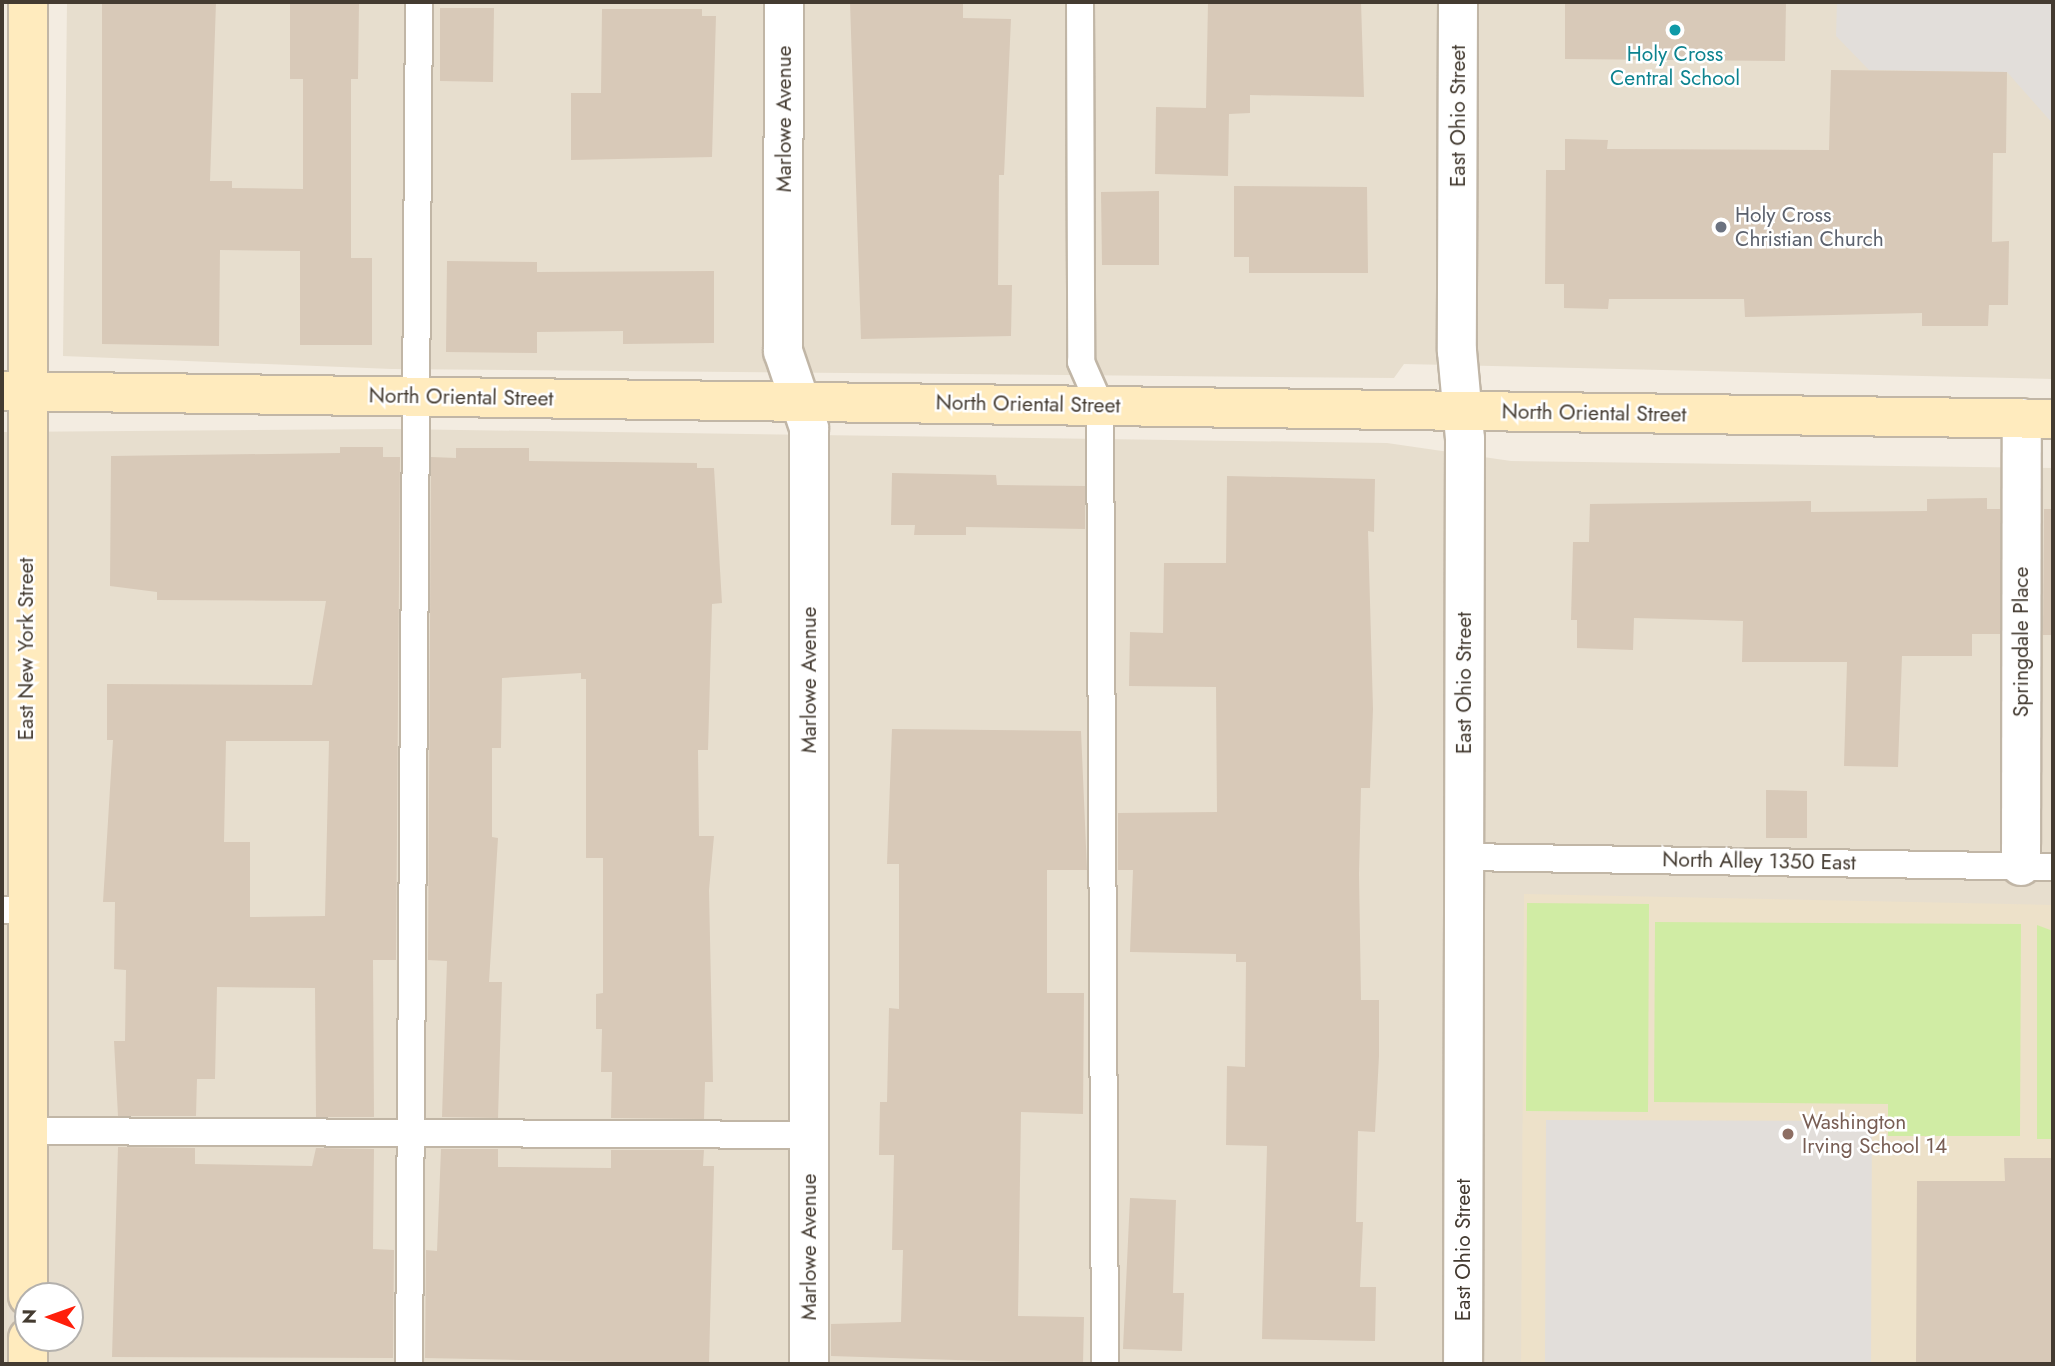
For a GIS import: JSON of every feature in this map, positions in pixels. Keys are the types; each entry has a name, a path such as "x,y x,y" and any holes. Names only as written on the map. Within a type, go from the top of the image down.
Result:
{"street":[{"name":"East New York Street","path":"28,2 15,391 13,910 28,1131 28,1282"},
{"name":"Marlowe Avenue","path":"784,2 783,351 786,371 803,400 809,428 809,1364"},
{"name":"East Ohio Street","path":"1458,2 1457,351 1462,411 1464,857 1463,1364"},
{"name":"North Oriental Street","path":"15,391 2038,419"},
{"name":"Springdale Place","path":"2037,867 2038,419"}],"lane":[{"path":"409,1364 413,1129 419,2"},
{"path":"1080,2 1081,362 1100,405 1105,1364"},
{"name":"North Alley 1350 East","path":"1464,857 2037,867"},
{"path":"28,1131 413,1129 809,1135"}],"shaded area":[{"path":"67,2 2053,2 2053,379 1404,364 1394,378 392,369 63,356"},
{"path":"1837,2 2053,2 2053,124 2007,72 1869,70 1836,36"},
{"path":"394,429 1387,443 1511,461 2053,468 2053,1364 2,1364 2,432"},
{"name":"Washington Irving School 14","path":"1524,894 2053,905 2053,1364 1521,1364"},
{"path":"1546,1120 1872,1121 1871,1364 1545,1364"}],"green space":[{"path":"1527,903 1649,904 1648,1112 1526,1111"},
{"path":"1655,922 2021,924 2020,1136 1888,1136 1888,1104 1654,1102"},
{"path":"2037,925 2053,931 2053,1139 2037,1139"}],"building":[{"path":"102,2 216,2 210,181 232,181 232,188 303,189 303,79 290,79 290,4 359,4 358,79 351,79 351,258 372,258 372,345 300,345 300,251 220,250 219,346 102,344"},
{"path":"850,2 963,2 963,18 1011,19 1004,175 999,175 998,285 1012,285 1011,336 861,339"},
{"path":"1208,2 1361,2 1364,97 1250,95 1250,113 1229,114 1228,176 1155,174 1156,107 1206,108"},
{"name":"Holy Cross Central School","path":"1565,2 1786,2 1785,61 1565,59"},
{"path":"440,8 494,8 493,82 440,81"},
{"path":"602,9 702,9 702,16 716,16 712,157 571,160 571,93 601,93"},
{"name":"Holy Cross Christian Church","path":"1831,70 2007,72 2006,153 1993,153 1992,242 2009,241 2008,305 1989,305 1988,326 1922,326 1922,313 1745,317 1744,299 1609,299 1608,309 1564,308 1564,284 1545,284 1546,170 1565,170 1565,139 1608,140 1607,149 1829,150"},
{"path":"1234,186 1367,187 1368,273 1249,273 1249,257 1234,257"},
{"path":"1159,191 1159,265 1102,265 1101,192"},
{"path":"447,261 537,262 537,272 714,271 714,343 623,344 623,331 537,332 537,353 446,352"},
{"path":"340,447 383,447 383,457 400,457 396,960 373,960 374,1117 316,1117 315,988 217,987 215,1079 197,1079 196,1116 118,1116 114,1041 125,1041 126,970 114,969 115,902 103,902 113,740 107,740 107,684 312,685 326,601 157,600 157,592 110,586 111,456 340,453","holes":["226,741 329,741 325,916 250,917 250,842 224,842"]},
{"path":"456,448 529,448 529,461 697,463 697,468 714,468 722,603 712,604 708,750 698,750 699,836 714,836 709,890 713,1082 705,1082 704,1119 611,1118 612,1072 601,1072 602,1029 596,1029 596,994 603,993 603,858 586,858 586,679 581,679 581,673 502,678 501,748 492,748 492,837 498,838 489,982 502,982 498,1118 442,1117 447,961 428,960 431,457 456,458"},
{"path":"892,473 996,475 997,485 1085,486 1085,529 966,527 966,535 914,535 915,525 891,525"},
{"path":"1227,476 1375,479 1374,532 1368,531 1373,709 1370,788 1361,788 1359,874 1361,1000 1379,1000 1379,1056 1375,1132 1358,1131 1356,1222 1363,1222 1360,1287 1376,1287 1375,1341 1262,1339 1267,1146 1226,1145 1227,1066 1245,1067 1246,962 1236,962 1236,954 1130,952 1133,870 1118,870 1118,813 1217,812 1216,687 1129,686 1130,632 1163,633 1164,563 1226,563"},
{"path":"1987,498 1987,509 2000,509 2000,634 1972,634 1972,656 1902,656 1898,767 1844,766 1847,662 1742,662 1743,621 1634,618 1633,650 1577,648 1577,620 1571,620 1573,542 1589,542 1590,504 1811,501 1811,512 1927,511 1927,499"},
{"path":"2044,509 2053,509 2053,635 2043,635"},
{"path":"892,729 1081,731 1087,870 1047,870 1047,993 1084,993 1083,1114 1021,1112 1018,1316 1084,1317 1083,1364 831,1356 831,1324 901,1322 903,1250 892,1250 894,1155 879,1155 880,1102 887,1102 889,1008 899,1009 899,864 887,864"},
{"path":"1766,790 1807,791 1807,838 1766,838"},
{"path":"118,1147 195,1148 195,1164 312,1166 316,1148 374,1149 373,1249 394,1250 393,1358 112,1357"},
{"path":"441,1149 498,1149 498,1167 611,1168 611,1150 704,1150 703,1166 714,1166 709,1364 425,1358 426,1250 437,1251"},
{"path":"2004,1158 2053,1158 2053,1364 1916,1364 1917,1181 2005,1181"},
{"path":"1130,1198 1176,1200 1173,1293 1184,1293 1182,1351 1123,1349"}],"place":[{"name":"Holy Cross Central School","path":"1675,30"},
{"name":"Holy Cross Christian Church","path":"1721,227"},
{"name":"Washington Irving School 14","path":"1788,1134"}]}
